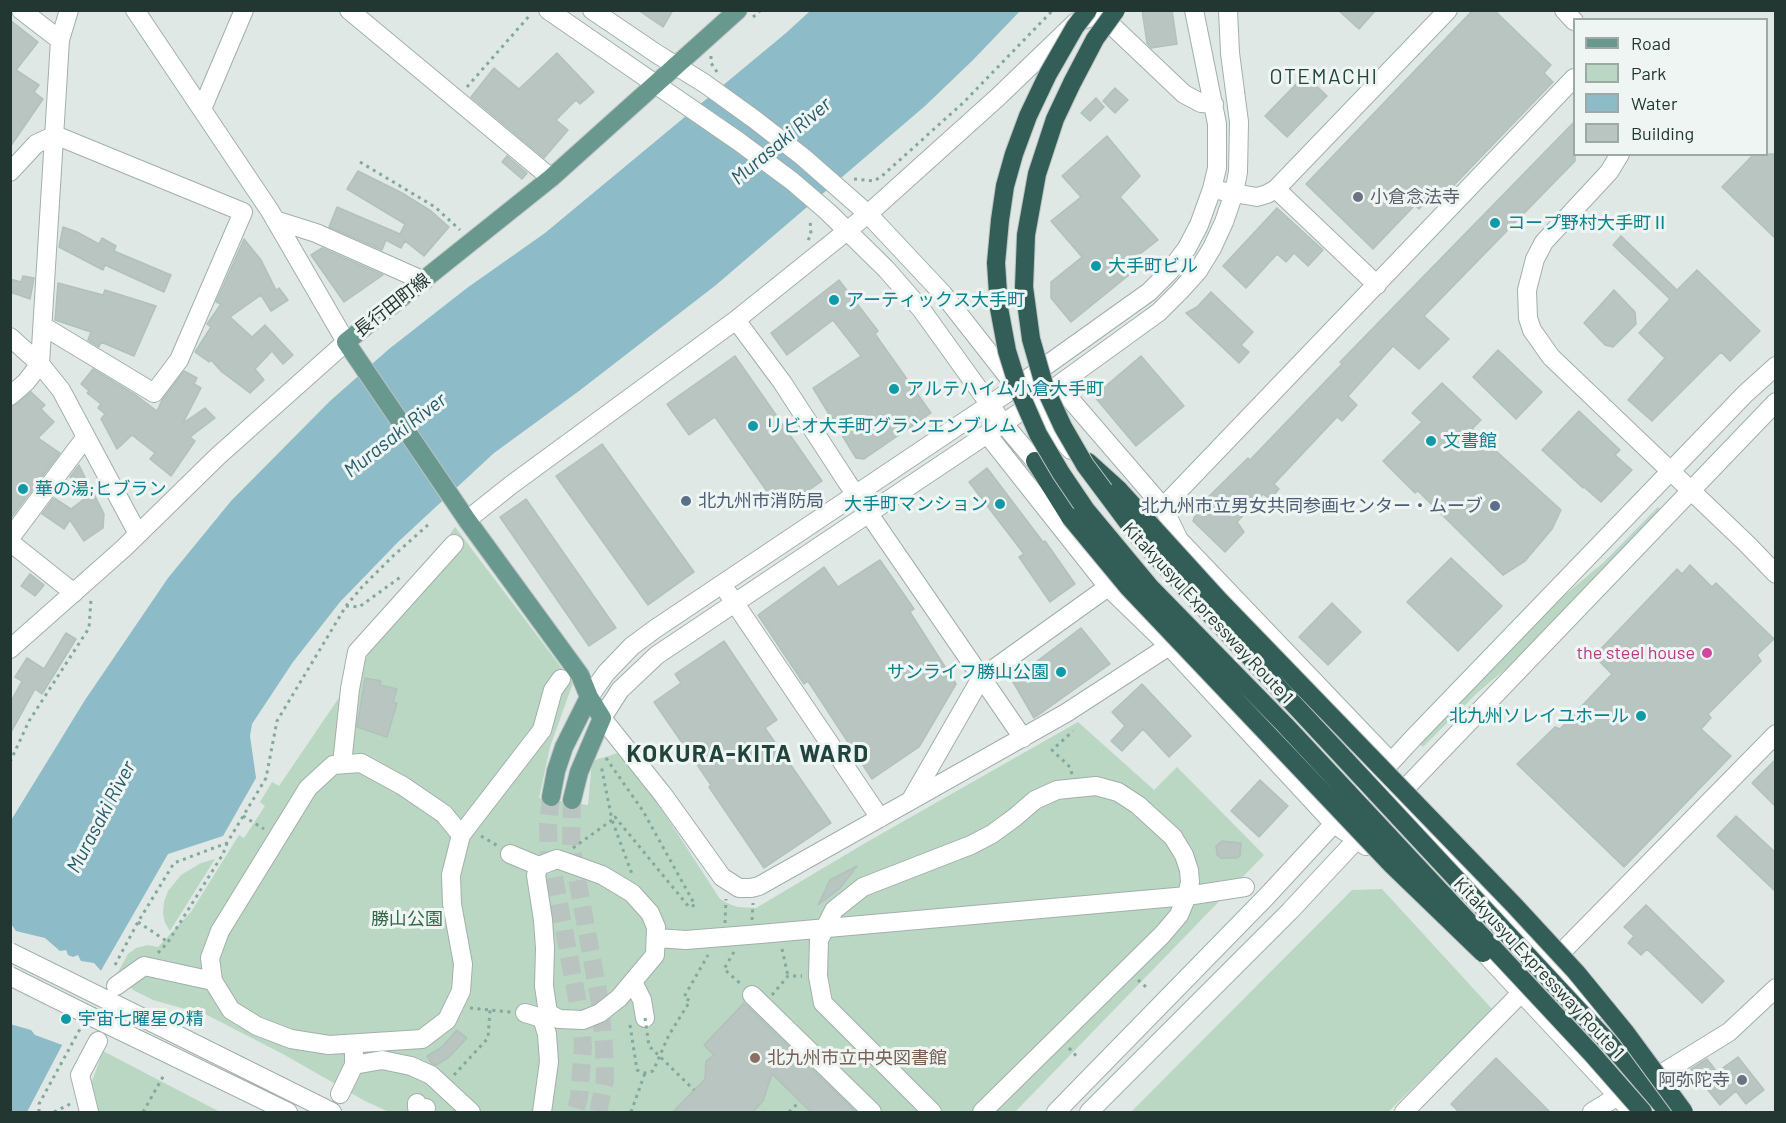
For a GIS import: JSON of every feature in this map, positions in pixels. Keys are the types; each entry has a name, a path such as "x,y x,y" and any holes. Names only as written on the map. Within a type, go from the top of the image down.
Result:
{"highway":[{"name":"Kitakyusyu Expressway Route 1","path":"1088,10 1075,27 1048,74 1028,116 1005,186 1000,220 996,263 999,309 1020,393 1038,434 1086,510 1150,587 1285,725 1592,1054 1643,1113"},
{"name":"Kitakyusyu Expressway Route 1","path":"1116,10 1095,39 1055,119 1037,174 1026,235 1024,287 1031,339 1045,388 1063,427 1092,475 1141,540 1609,1043 1668,1113"},
{"path":"1058,435 1119,490 1220,601 1576,972 1626,1033 1685,1113"},
{"path":"1035,461 1070,518 1128,586 1392,866 1456,929 1592,1054"}],"main road":[{"name":"長行田町線","path":"602,718 589,697 580,675 467,520 346,342 551,178 738,10"},
{"path":"551,797 564,747 589,697"},
{"path":"572,800 579,772 602,718"}],"street":[{"path":"21,10 60,39"},
{"path":"10,396 26,382 40,364 60,39 69,10"},
{"path":"10,649 83,595 138,534 218,456 346,342 273,216 135,10"},
{"path":"202,109 244,10"},
{"path":"349,10 551,178"},
{"path":"548,10 792,181 828,212 886,269 921,309 1003,423 1131,576 1347,809 1361,834"},
{"path":"592,10 704,83 852,188 868,214 943,294 1016,387 1058,435 1183,572 1553,961 1685,1113"},
{"path":"589,697 606,673 632,646 1016,387 1149,292 1169,272 1187,248 1199,225 1217,168 1218,144 1214,104 1194,10"},
{"path":"1169,646 1066,713 759,886 739,888 722,877 664,796 602,718 620,690 657,655 1032,404 1159,312 1198,271 1224,222 1234,193 1240,146 1228,10"},
{"path":"1212,189 1257,197 1276,189 1448,10"},
{"path":"467,520 511,485 736,320 847,232 998,97 1076,22 1092,17 1106,20 1184,94 1201,103 1214,104"},
{"path":"1163,507 1573,80"},
{"path":"10,172 36,144 55,135 243,212 273,216 316,233 424,281"},
{"path":"1619,156 1609,172 1544,242 1530,275 1527,290 1528,318 1532,330 1551,357 1776,574"},
{"path":"1276,189 1377,285"},
{"path":"43,326 154,393 179,360 243,212"},
{"path":"736,320 782,382 868,513 1023,738"},
{"path":"10,337 40,364 61,390 138,534"},
{"path":"1056,1113 1266,897 1391,762 1745,394 1776,366"},
{"path":"1058,385 1163,507 1179,540 1391,762"},
{"path":"1089,1113 1290,910 1776,402"},
{"path":"987,434 1108,587 1169,646 1333,823 1361,834 1408,872 1618,1096 1631,1113"},
{"path":"83,595 10,540 85,438"},
{"path":"342,764 350,689 357,652 454,544"},
{"path":"722,585 880,818"},
{"path":"911,799 981,678 1108,587"},
{"path":"468,832 403,786 361,763 333,765 308,788 220,931 210,958 213,981 231,1010 256,1026 291,1039 329,1045 422,1039 447,1020 461,991 463,964 452,904 451,875 468,832 542,730 554,690 561,680"},
{"path":"1404,1113 1776,734"},
{"path":"932,1113 823,1003 818,976 819,940 834,910 863,886 971,845 992,834 1035,800 1057,790 1096,786 1118,792 1138,805 1173,837 1184,855 1189,870 1188,896 1179,915 1162,935 982,1113"},
{"path":"510,854 539,866 556,859 602,875 632,893 650,914 656,927 655,955 619,998 600,1013 583,1020 560,1019 538,1014"},
{"path":"539,866 537,883 545,948 544,986 538,1014 547,1034 549,1062 542,1113"},
{"path":"657,938 686,940 769,933 1188,896 1245,887"},
{"path":"10,952 111,985 332,1113"},
{"path":"111,985 144,966 213,981"},
{"path":"10,976 86,1022 288,1113"},
{"path":"633,982 642,1000 637,1016"},
{"path":"1656,1077 1729,1032 1776,988"},
{"path":"758,1000 873,1113"},
{"path":"89,1113 80,1075 98,1041"},
{"path":"340,1094 354,1065 354,1043"},
{"path":"354,1065 382,1060 411,1066 431,1075 471,1113"},
{"path":"1592,1113 1618,1096"}],"path":[{"path":"852,188 882,176 964,102 1053,10"},
{"path":"456,100 530,15"},
{"path":"360,162 435,207 472,242"},
{"path":"144,966 168,942 223,854 227,843 266,778 277,721 346,606 393,555 429,524"},
{"path":"346,606 359,607 407,572"},
{"path":"10,762 29,721 89,628 83,595"},
{"path":"1070,768 1052,750 1073,731"},
{"path":"556,859 615,817 689,907 695,905 643,812 606,758"},
{"path":"601,765 612,820 634,879"},
{"path":"243,816 267,831"},
{"path":"468,832 510,854"},
{"path":"111,985 138,922 174,863 227,843"},
{"path":"725,924 726,897"},
{"path":"138,922 168,942"},
{"path":"769,933 788,976"},
{"path":"637,1016 637,1070 645,1073 653,1071 669,1035 690,1001 684,997 708,955"},
{"path":"758,1000 788,976 818,976"},
{"path":"484,1009 538,1014"},
{"path":"444,1086 488,1038 490,1010"},
{"path":"637,1016 649,1046 694,1090"},
{"path":"39,1113 39,1104 86,1022"},
{"path":"834,1075 863,1044"},
{"path":"631,1113 645,1073"},
{"path":"143,1113 164,1075"},
{"path":"54,1113 73,1102"},
{"path":"789,1113 797,1104"}],"green space":[{"path":"1658,507 1662,511 1527,651 1477,693 1423,747 1420,744 1553,605 1604,562"},
{"name":"勝山公園","path":"455,527 573,683 550,747 539,798 588,805 592,761 624,751 720,899 727,903 737,907 756,908 1078,722 1154,790 1177,767 1264,855 1015,1112 389,1112 207,1015 153,1000 133,990 118,972 128,954 136,948 148,945 158,947 191,912 239,835 244,838 265,806 260,802 272,782 279,786"},
{"path":"215,859 170,931 163,913 168,891 181,875 201,863"},
{"path":"1382,889 1493,1010 1388,1112 1131,1112 1352,890"},
{"path":"103,1051 220,1112 81,1112"}],"water":[{"name":"Murasaki River","path":"810,11 1020,11 925,106 716,285 579,391 494,453 398,542 340,602 293,662 252,724 250,736 256,778 223,836 168,854 103,967 27,1112 11,1112 10,822 85,700 168,578 231,501 330,401 389,349 467,288 545,233"}],"pier":[{"path":"11,924 16,931 45,938 60,951 66,950 68,955 73,957 78,955 81,961 94,963 103,973 65,1046 35,1035 31,1030 10,1024"}],"building":[{"path":"638,10 673,10 663,27"},
{"path":"1142,10 1172,10 1177,44 1151,48 1147,43"},
{"path":"1338,10 1376,10 1359,29"},
{"path":"1473,10 1494,10 1551,65 1544,73 1553,82 1434,206 1428,200 1419,209 1415,205 1373,249 1306,184"},
{"path":"10,20 38,42 16,70 39,85 34,92 43,99 10,147"},
{"path":"557,53 594,92 580,104 576,100 556,120 568,130 544,158 471,97 494,68 519,89"},
{"path":"1305,75 1327,96 1287,137 1265,116"},
{"path":"1115,88 1128,100 1115,113 1103,101"},
{"path":"1096,98 1104,107 1090,121 1081,113"},
{"path":"1573,123 1575,161 1424,316 1449,339 1419,369 1393,346 1348,396 1357,405 1342,421 1337,417 1274,484 1279,489 1270,499 1263,494 1237,522 1244,532 1225,552 1193,521 1198,507 1248,458 1250,460 1342,364 1340,362"},
{"path":"1107,136 1140,176 1120,197 1158,240 1123,267 1129,275 1071,322 1051,298 1051,282 1082,257 1051,221 1081,197 1062,176"},
{"path":"1776,154 1776,239 1722,187 1752,156"},
{"path":"507,156 527,173 522,179 502,162"},
{"path":"358,171 402,193 431,211 449,227 424,256 405,241 401,248 386,240 382,250 329,227 337,207 400,234 405,224 347,189"},
{"path":"1277,208 1323,250 1308,266 1294,253 1286,262 1277,254 1246,288 1223,266"},
{"path":"63,227 99,244 102,238 116,246 114,251 171,275 164,292 105,265 103,270 59,247"},
{"path":"1621,236 1677,290 1697,270 1760,331 1730,361 1721,352 1652,421 1628,400 1665,358 1639,333 1670,299 1613,245"},
{"path":"244,239 261,260 276,290 279,288 288,300 271,311 261,295 230,317 252,337 265,325 293,355 283,364 272,351 255,369 264,380 250,393 222,372 211,360 209,362 195,352 211,327 207,324 221,304 216,302"},
{"path":"322,248 383,275 344,302 311,255"},
{"path":"23,276 34,278 30,299 10,292 10,279 21,282"},
{"path":"839,280 878,331 875,334 931,413 864,459 856,458 813,388 861,356 833,320 787,355 771,333"},
{"path":"58,283 103,295 105,290 156,306 134,356 101,342 99,347 88,340 91,332 55,320"},
{"path":"1614,290 1635,312 1636,324 1613,347 1605,345 1584,323"},
{"path":"1211,292 1253,332 1241,345 1249,352 1239,363 1186,313 1197,307"},
{"path":"1498,350 1542,392 1516,419 1473,377"},
{"name":"リビオ大手町グランエンブレム","path":"735,356 822,481 780,510 715,417 689,435 667,404"},
{"path":"1141,356 1184,406 1136,446 1094,396"},
{"path":"93,369 157,411 162,400 184,371 197,378 194,384 201,388 183,423 205,408 215,418 190,437 195,441 171,476 150,459 155,453 132,435 117,449 101,419 105,414 98,408 101,404 87,393 89,391 81,384"},
{"path":"1442,383 1481,420 1472,429 1561,510 1552,529 1525,561 1503,575 1418,491 1415,493 1383,461 1422,422 1412,413"},
{"name":"華の湯;ヒブラン","path":"31,392 45,405 41,409 54,422 38,438 60,453 10,519 10,407"},
{"path":"1579,411 1620,450 1615,455 1632,470 1601,502 1542,450"},
{"path":"602,444 694,572 648,605 556,476"},
{"path":"79,465 92,492 70,477"},
{"path":"987,468 1043,542 1045,541 1075,584 1050,602 1019,557 1024,554 969,482"},
{"path":"93,492 104,514 103,528 84,541 70,520 64,529 42,514 54,498 71,509"},
{"path":"526,499 616,628 589,646 500,517"},
{"path":"1451,558 1502,606 1458,651 1407,602"},
{"path":"880,560 914,609 910,612 956,684 919,747 872,779 808,681 804,684 758,615 824,567 838,587"},
{"name":"北九州ソレイユホール","path":"1690,565 1712,587 1716,583 1774,639 1757,655 1761,661 1708,714 1711,718 1701,729 1731,756 1624,867 1517,764 1555,727 1560,729 1612,674 1594,656 1677,569 1682,574"},
{"path":"30,574 44,585 35,596 21,586"},
{"path":"1332,603 1361,632 1328,665 1299,637"},
{"name":"サンライフ勝山公園","path":"1081,628 1110,664 1034,718 1012,680"},
{"path":"66,633 76,639 42,694 35,689 10,734 10,703 22,681 15,677 27,658 44,669"},
{"path":"724,641 777,720 765,728 831,823 764,868 654,702 681,683 675,674"},
{"path":"365,678 381,681 380,685 397,689 393,702 397,703 387,737 357,727"},
{"path":"1142,684 1191,736 1169,757 1143,729 1122,751 1111,741 1125,726 1112,712"},
{"path":"1776,759 1776,807 1752,783"},
{"path":"1260,780 1288,806 1259,837 1231,811"},
{"path":"1736,816 1776,853 1776,892 1717,836"},
{"path":"1222,841 1241,843 1240,856 1221,858 1217,855 1216,846"},
{"path":"857,866 839,889 818,905 830,880"},
{"path":"1646,905 1724,981 1702,1003 1647,949 1641,955 1628,943 1634,936 1624,927"},
{"name":"北九州市立中央図書館","path":"744,1003 856,1113 812,1113 772,1074 763,1101 752,1113 672,1113 705,1079 706,1061 714,1055 704,1045"},
{"path":"457,1030 467,1038 448,1058 436,1065 431,1063 427,1056 442,1047"},
{"path":"1738,1057 1764,1090 1746,1104 1736,1091 1720,1105 1691,1069 1707,1059 1717,1072"},
{"path":"1496,1058 1551,1113 1460,1113 1451,1104"}],"tunnel":[{"path":"551,797 548,824 549,851 580,1014 583,1046 579,1098 575,1112"},
{"path":"572,800 571,845 600,1003 604,1047 605,1080 598,1112"}],"place":[{"name":"小倉念法寺","path":"1358,197"},
{"name":"コープ野村大手町Ⅱ","path":"1495,223"},
{"name":"大手町ビル","path":"1096,266"},
{"name":"アーティックス大手町","path":"834,300"},
{"name":"アルテハイム小倉大手町","path":"894,389"},
{"name":"リビオ大手町グランエンブレム","path":"753,426"},
{"name":"文書館","path":"1431,441"},
{"name":"華の湯;ヒブラン","path":"23,489"},
{"name":"北九州市消防局","path":"686,501"},
{"name":"大手町マンション","path":"1000,504"},
{"name":"北九州市立男女共同参画センター・ムーブ","path":"1495,506"},
{"name":"the steel house","path":"1707,653"},
{"name":"サンライフ勝山公園","path":"1061,672"},
{"name":"北九州ソレイユホール","path":"1641,716"},
{"name":"宇宙七曜星の精","path":"66,1019"},
{"name":"北九州市立中央図書館","path":"755,1058"},
{"name":"阿弥陀寺","path":"1742,1080"}],"district":[{"name":"OTEMACHI","path":"1324,77"},
{"name":"KOKURA-KITA WARD","path":"748,754"}]}
